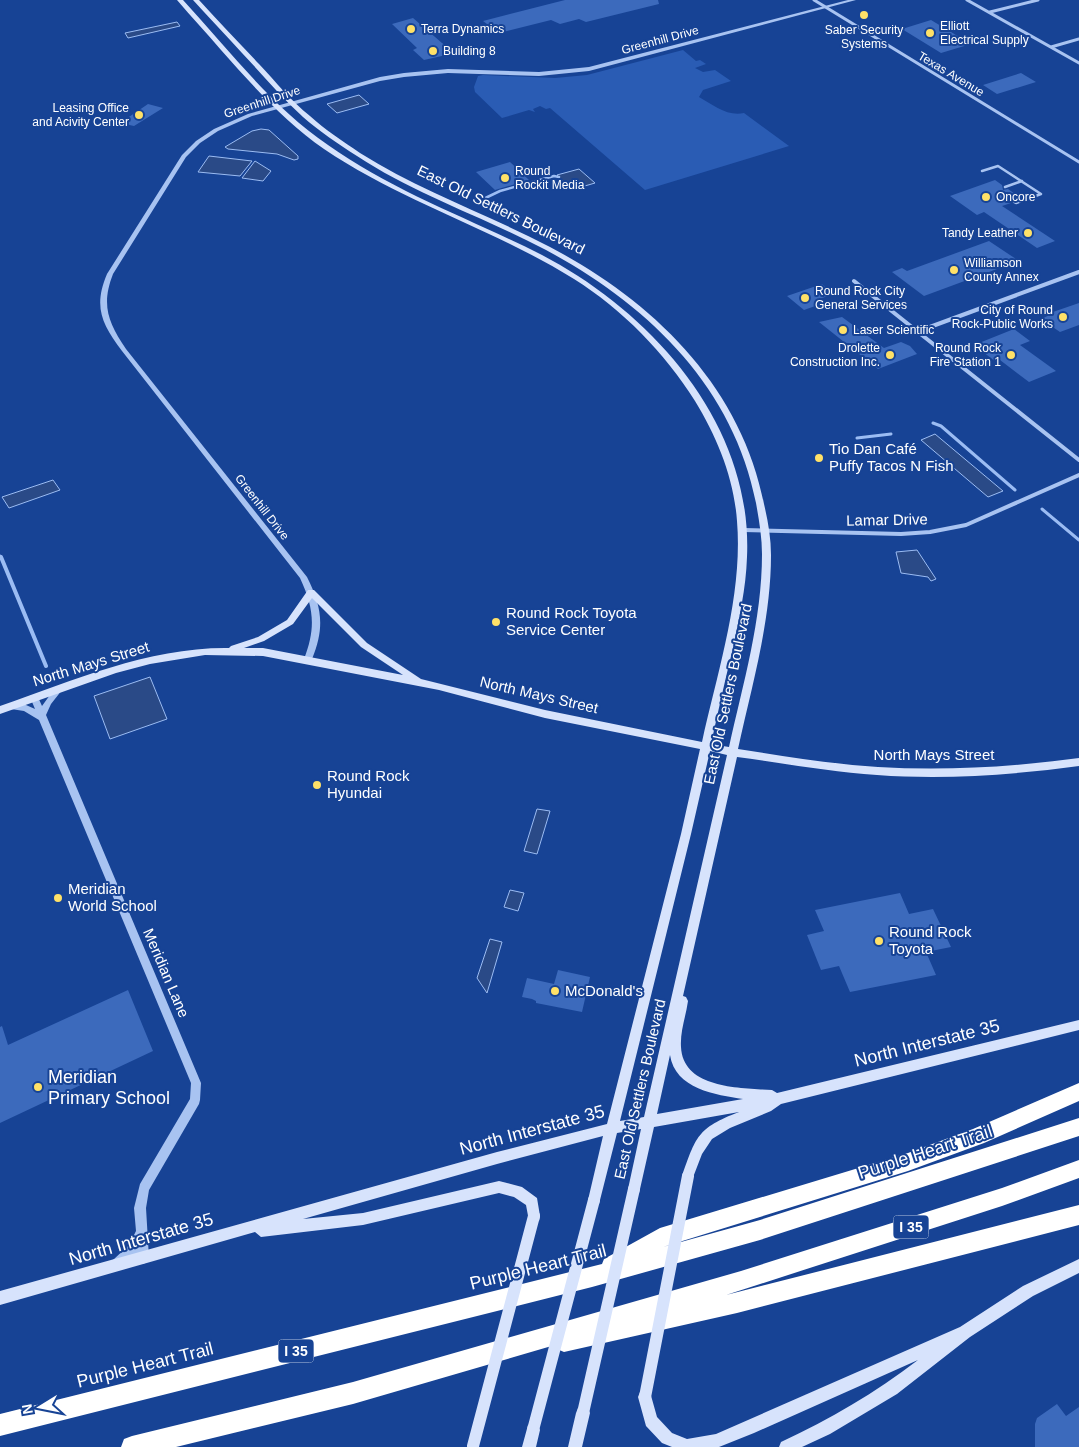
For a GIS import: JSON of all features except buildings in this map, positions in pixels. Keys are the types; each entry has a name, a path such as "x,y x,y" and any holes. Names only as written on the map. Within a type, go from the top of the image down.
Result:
{"highway":[{"path":"592,1277 660,1238 891,1168 977,1137 1079,1092"},
{"name":"Purple Heart Trail","path":"0,1425 592,1277 760,1230 1079,1127"},
{"name":"I 35","path":"132,1447 414,1376 741,1281 1002,1197 1079,1169"},
{"path":"414,1376 737,1303 1079,1215"}],"main road":[{"name":"East Old Settlers Boulevard","path":"180,0 279,107 325,147 353,165 421,202 536,255 570,274 625,314 673,362 690,385 706,410 722,443 731,468 744,530 744,563 740,594 707,747 594,1200 529,1447"},
{"name":"East Old Settlers Boulevard","path":"196,0 292,104 314,123 374,165 548,249 605,282 654,320 698,367 715,391 742,438 757,483 766,531 763,603 758,639 575,1447"},
{"path":"226,651 261,639 290,622 311,592 364,645 421,683"},
{"name":"North Mays Street","path":"0,710 34,697 150,660 205,651 263,652 308,659 421,683 545,714 707,747 827,766 920,773 989,772 1079,762"},
{"path":"683,972 681,1013 674,1048 679,1065 689,1077 718,1090 783,1098"},
{"name":"North Interstate 35","path":"0,1298 497,1158 612,1128 783,1098 1079,1025"},
{"path":"783,1098 761,1110 716,1129 700,1143 688,1176 645,1396 651,1420 667,1438 687,1446 716,1440 749,1428 965,1332"},
{"path":"230,1233 363,1219 499,1187 517,1191 532,1202 534,1216 473,1446"},
{"path":"786,1447 825,1429 892,1389 965,1332 1028,1291 1079,1266"}],"street":[{"name":"Texas Avenue","path":"814,0 1079,162"},
{"name":"Greenhill Drive","path":"308,659 316,642 318,625 316,608 311,592 303,577 112,334 103,311 103,292 110,274 184,156 198,142 222,127 250,115 380,80 416,73 466,70 539,74 589,69 854,0"},
{"path":"967,0 1079,63"},
{"path":"990,12 1038,0"},
{"path":"1051,47 1079,40"},
{"path":"982,171 998,166 1041,194 1016,203 1014,202"},
{"path":"1006,187 1022,181"},
{"path":"919,331 1079,272"},
{"path":"854,281 1079,460"},
{"name":"Lamar Drive","path":"744,530 900,534 948,529 966,525 1079,475"},
{"path":"11,706 26,708 41,717 48,702 58,690"},
{"name":"Meridian Lane","path":"34,697 196,1084 195,1100 144,1188 140,1208 143,1258"},
{"path":"115,1266 133,1249 142,1230"}],"shaded area":[{"path":"177,22 180,26 128,38 125,33"},
{"path":"683,50 696,61 700,60 706,64 695,68 703,72 715,70 731,81 703,90 699,97 726,112 744,113 789,146 645,190 550,108 546,109 540,106 533,109 535,112 529,110 502,118 475,92 474,87 478,76 483,75 555,78 587,75"},
{"path":"359,95 369,104 337,113 327,104"},
{"path":"269,130 298,156 298,159 294,160 277,154 228,149 225,147 252,131"},
{"path":"209,156 252,161 240,176 198,172"},
{"path":"255,161 271,171 263,181 242,178"},
{"path":"579,169 595,183 571,190 557,175"},
{"path":"935,434 1003,491 988,497 921,440"},
{"path":"53,480 60,490 9,508 2,497"},
{"path":"917,550 936,579 931,581 928,577 901,573 896,552"},
{"path":"150,677 167,719 110,739 94,696"},
{"path":"537,809 550,811 537,854 524,851"},
{"path":"510,890 524,893 518,911 504,907"},
{"path":"490,939 502,942 487,993 477,978"}],"waterway":[{"path":"475,203 500,191 554,176 559,177"},
{"path":"933,423 941,426 1015,490"},
{"path":"857,438 891,434"},
{"path":"1042,509 1079,540"},
{"path":"1,557 46,666"}],"place":[{"name":"Saber Security Systems","path":"864,15"},
{"name":"Terra Dynamics","path":"411,29"},
{"name":"Elliott Electrical Supply","path":"930,33"},
{"name":"Building 8","path":"433,51"},
{"name":"Leasing Office and Acivity Center","path":"139,115"},
{"name":"Round Rockit Media","path":"505,178"},
{"name":"Oncore","path":"986,197"},
{"name":"Tandy Leather","path":"1028,233"},
{"name":"Williamson County Annex","path":"954,270"},
{"name":"Round Rock City General Services","path":"805,298"},
{"name":"City of Round Rock-Public Works","path":"1063,317"},
{"name":"Laser Scientific","path":"843,330"},
{"name":"Drolette Construction Inc.","path":"890,355"},
{"name":"Round Rock Fire Station 1","path":"1011,355"},
{"name":"Tio Dan Café Puffy Tacos N Fish","path":"819,458"},
{"name":"Round Rock Toyota Service Center","path":"496,622"},
{"name":"Round Rock Hyundai","path":"317,785"},
{"name":"Meridian World School","path":"58,898"},
{"name":"Round Rock Toyota","path":"879,941"},
{"name":"McDonald's","path":"555,991"},
{"name":"Meridian Primary School","path":"38,1087"}]}
